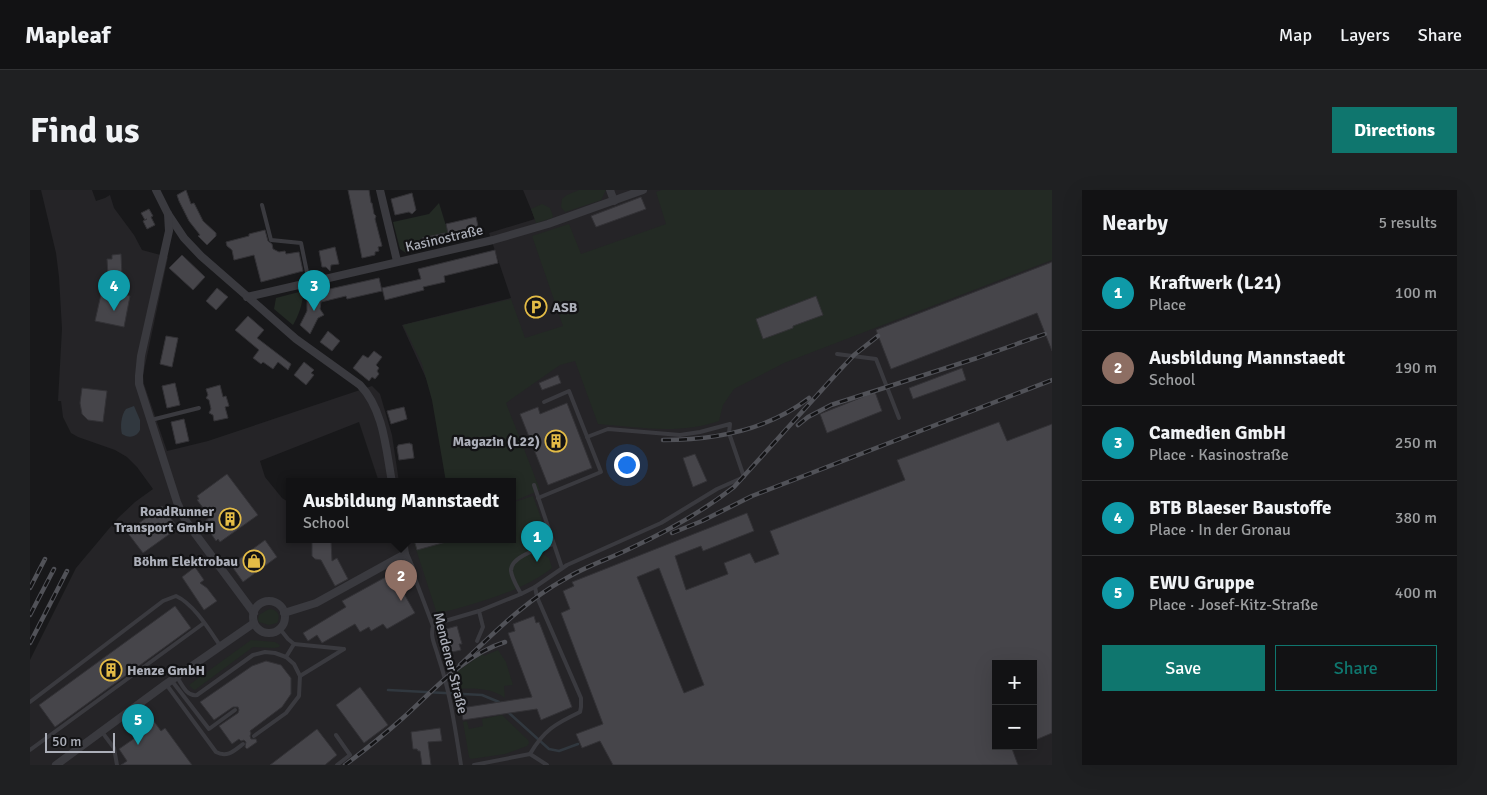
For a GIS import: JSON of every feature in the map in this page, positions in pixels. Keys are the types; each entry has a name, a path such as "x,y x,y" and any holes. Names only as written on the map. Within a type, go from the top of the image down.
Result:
{"street":[{"path":"156,190 168,214 184,238 201,256 296,339 360,385 366,392 372,401 384,435 391,478"},
{"path":"380,190 396,261"},
{"path":"610,190 614,201"},
{"name":"Kasinostraße","path":"247,297 501,238 548,224 643,190"},
{"path":"168,214 168,231 141,356 139,376 141,391 177,502 185,520 254,613"},
{"path":"404,543 411,568"},
{"path":"284,613 316,603 406,554"},
{"path":"268,601 278,604 284,613 284,622 276,632 266,633 257,628 254,623 254,613 259,605 268,601"},
{"path":"56,765 254,623"}],"lane":[{"path":"262,205 271,240 301,243 309,282"},
{"path":"837,354 876,359 899,418"},
{"path":"538,498 601,472 569,391 544,402"},
{"path":"151,420 199,408"},
{"path":"433,626 479,612 521,594 580,558 661,523 718,489 744,477 729,433 730,424 680,435 608,429 587,437"},
{"path":"534,485 562,568"},
{"path":"521,594 511,571 513,564 518,558 553,544"},
{"name":"Mendener Straße","path":"411,568 433,626 432,640 450,698 461,765"},
{"path":"530,754 544,733 580,712 581,707 581,698 537,597 535,587"},
{"path":"30,702 170,598 176,596 182,598 204,623 221,647"},
{"path":"478,641 483,627 479,612"},
{"path":"30,750 204,623"},
{"path":"280,629 294,644 344,649 300,676"},
{"path":"286,657 294,644"},
{"path":"172,681 193,696 252,655 265,652 286,657 294,664 300,676 299,696 286,713 254,736"},
{"path":"172,681 209,729 234,710"},
{"path":"172,681 216,752 228,755 243,744"},
{"path":"102,732 114,748 117,765"},
{"path":"336,735 350,755 337,765"},
{"path":"474,765 530,754 548,765"}],"shaded area":[{"path":"41,190 92,190 96,201 110,195 114,208 134,235 142,250 168,257 143,375 144,384 167,451 208,441 372,386 380,394 392,435 398,478 378,478 359,422 260,461 265,477 286,500 286,543 516,543 516,478 471,478 402,325 511,298 489,233 535,219 523,190 1052,190 1052,765 30,765 30,660 76,568 118,518 153,489 127,457 115,450 71,433 63,417 61,401 58,401 62,329 56,253"},
{"path":"579,190 606,190 601,200 565,212 561,207 562,199"},
{"path":"662,190 1052,190 1052,260 784,363 734,389 723,405 719,421 704,425 689,428 658,429 598,424 575,361 560,365 506,403 540,490 516,500 516,478 445,478 432,400 422,364 403,325 511,299 525,338 563,326 532,236 569,224 581,254 666,224 656,192"},
{"path":"439,203 451,242 406,253 400,249 393,222 429,214"},
{"path":"542,204 550,208 553,216 536,223 531,209"},
{"path":"303,291 300,309 293,325 274,309 276,298"},
{"path":"134,406 140,420 140,430 132,437 122,434 121,425 126,409"},
{"path":"533,496 545,529 540,534 542,553 549,558 552,568 527,584 512,590 437,614 414,543 516,543 516,502"},
{"path":"269,609 275,610 278,613 277,623 269,625 259,622 259,615"},
{"path":"251,640 275,642 280,645 275,648 253,647 195,690 189,685"},
{"path":"498,650 506,662 513,685 504,686 505,698 488,690 457,689 454,677 458,671 482,654 484,656"},
{"path":"502,715 528,740 527,746 505,754 471,759 469,757 463,722 467,721 469,729 483,726 482,719"}],"building":[{"path":"186,190 191,204 194,203 203,221 216,233 216,236 207,245 198,236 200,235 189,221 179,201 177,195"},
{"path":"348,190 369,190 382,246 378,247 379,251 375,252 375,255 362,258"},
{"path":"412,193 416,210 412,214 409,212 395,215 391,199"},
{"path":"641,197 646,209 596,227 591,216"},
{"path":"149,209 155,225 147,229 143,221 145,220 141,213"},
{"path":"476,217 479,231 449,238 446,224"},
{"path":"265,230 268,241 272,244 273,249 279,252 285,251 286,254 299,252 303,271 261,282 254,255 234,260 232,250 227,246 226,242"},
{"path":"445,233 447,241 424,246 422,238"},
{"path":"335,247 339,264 331,265 330,271 326,267 322,267 319,251"},
{"path":"495,250 498,263 444,276 445,282 423,287 424,290 385,300 382,288 421,279 418,269"},
{"path":"121,254 122,275 108,276 107,259 112,259 112,255"},
{"path":"182,255 205,277 193,290 169,268"},
{"path":"1052,262 1052,351 1037,313 891,369 876,330"},
{"path":"379,278 382,291 347,299 346,296 321,302 320,309 324,315 318,318 310,334 300,325 307,311 307,294"},
{"path":"217,288 228,297 216,310 206,301"},
{"path":"102,290 130,296 124,327 95,321"},
{"path":"816,296 823,315 763,339 756,319"},
{"path":"248,316 264,330 257,338 291,364 288,370 278,362 273,369 253,358 259,350 235,330"},
{"path":"328,331 340,341 332,351 320,342"},
{"path":"166,336 178,338 172,367 160,364"},
{"path":"374,351 382,357 376,365 379,368 377,371 379,374 375,379 372,377 369,381 353,368 363,355 368,358"},
{"path":"304,362 314,370 311,373 314,375 306,385 294,375"},
{"path":"962,368 966,380 913,399 909,388"},
{"path":"558,375 561,383 542,390 539,383"},
{"path":"175,383 180,405 167,408 162,386"},
{"path":"220,385 223,397 226,396 229,406 225,407 228,418 214,421 213,415 209,413 211,409 209,400 206,398 208,395 206,389"},
{"path":"82,388 107,391 103,422 88,420 82,414 80,403"},
{"path":"875,392 882,411 827,433 820,414"},
{"name":"Magazin (L22)","path":"567,403 592,468 548,485 520,414 538,407 540,414"},
{"path":"404,407 407,419 391,424 387,411"},
{"path":"184,419 189,441 176,444 171,422"},
{"path":"999,422 1007,441 1052,424 1052,733 1037,739 1037,660 992,660 992,750 1012,750 1018,765 613,765 600,741 582,748 576,734 603,724 561,613 570,609 563,591 574,586 572,582 747,513 754,531 703,551 701,546 675,556 686,590 728,574 724,563 750,553 755,563 779,554 770,531 905,480 897,460","holes":["659,568 704,685 684,693 637,577"]},
{"path":"412,444 414,458 399,460 398,445"},
{"path":"695,454 707,481 693,487 683,458"},
{"path":"227,474 258,515 220,542 218,539 216,541 205,525 207,524 205,521 210,517 197,500 199,499 197,496"},
{"path":"162,506 178,528 143,553 127,532"},
{"name":"Böhm Elektrobau","path":"265,540 277,557 243,582 231,565"},
{"path":"312,543 331,543 332,561 337,558 348,579 335,586 321,560 315,559 312,556"},
{"path":"415,543 442,543 417,550"},
{"path":"195,567 204,580 200,583 207,588 217,601 204,610 182,577"},
{"path":"393,573 399,585 403,583 407,590 403,592 415,613 387,629 383,624 371,631 369,627 360,632 355,624 322,643 317,635 308,641 303,633 346,607 342,601"},
{"name":"Henze GmbH","path":"175,606 191,628 55,727 39,705"},
{"path":"534,616 536,623 539,622 572,707 541,720 537,709 463,720 461,708 532,697 508,633 515,631 513,624"},
{"path":"457,626 462,644 459,644 461,650 452,652 446,639 446,629"},
{"path":"266,661 281,665 291,678 291,694 282,707 250,731 251,739 256,739 257,742 247,749 244,740 241,741 239,739 232,744 219,726 238,713 238,707 233,707 214,720 200,702 252,666"},
{"path":"360,687 388,725 364,743 336,705"},
{"path":"153,720 161,731 165,728 192,765 121,765 127,761 119,749 142,733 139,730"},
{"path":"440,728 442,741 428,742 431,765 422,765 420,751 413,749 411,732"},
{"path":"317,729 337,755 325,765 270,765"}],"waterway":[{"path":"388,690 482,695 499,702"},
{"path":"509,713 549,749 559,751 578,744"}],"railway":[{"path":"798,425 808,417 831,405 1045,334"},
{"path":"460,665 536,597 580,571 669,529 709,505 734,487 854,355 878,336"},
{"path":"672,533 702,521 752,496 1052,380"},
{"path":"663,440 702,438 740,431 776,418 809,398"},
{"path":"30,588 45,559"},
{"path":"30,615 54,569"},
{"path":"30,643 67,571"},
{"path":"345,765 390,730 451,673 476,655 505,642"}],"place":[{"name":"ASB","path":"536,307"},
{"name":"BTB Blaeser Baustoffe","path":"114,311"},
{"name":"Camedien GmbH","path":"314,311"},
{"name":"Magazin (L22)","path":"556,441"},
{"name":"RoadRunner Transport GmbH","path":"230,519"},
{"name":"Böhm Elektrobau","path":"254,561"},
{"name":"Kraftwerk (L21)","path":"537,562"},
{"name":"Ausbildung Mannstaedt","path":"401,601"},
{"name":"Henze GmbH","path":"111,670"},
{"name":"EWU Gruppe","path":"138,745"}]}
